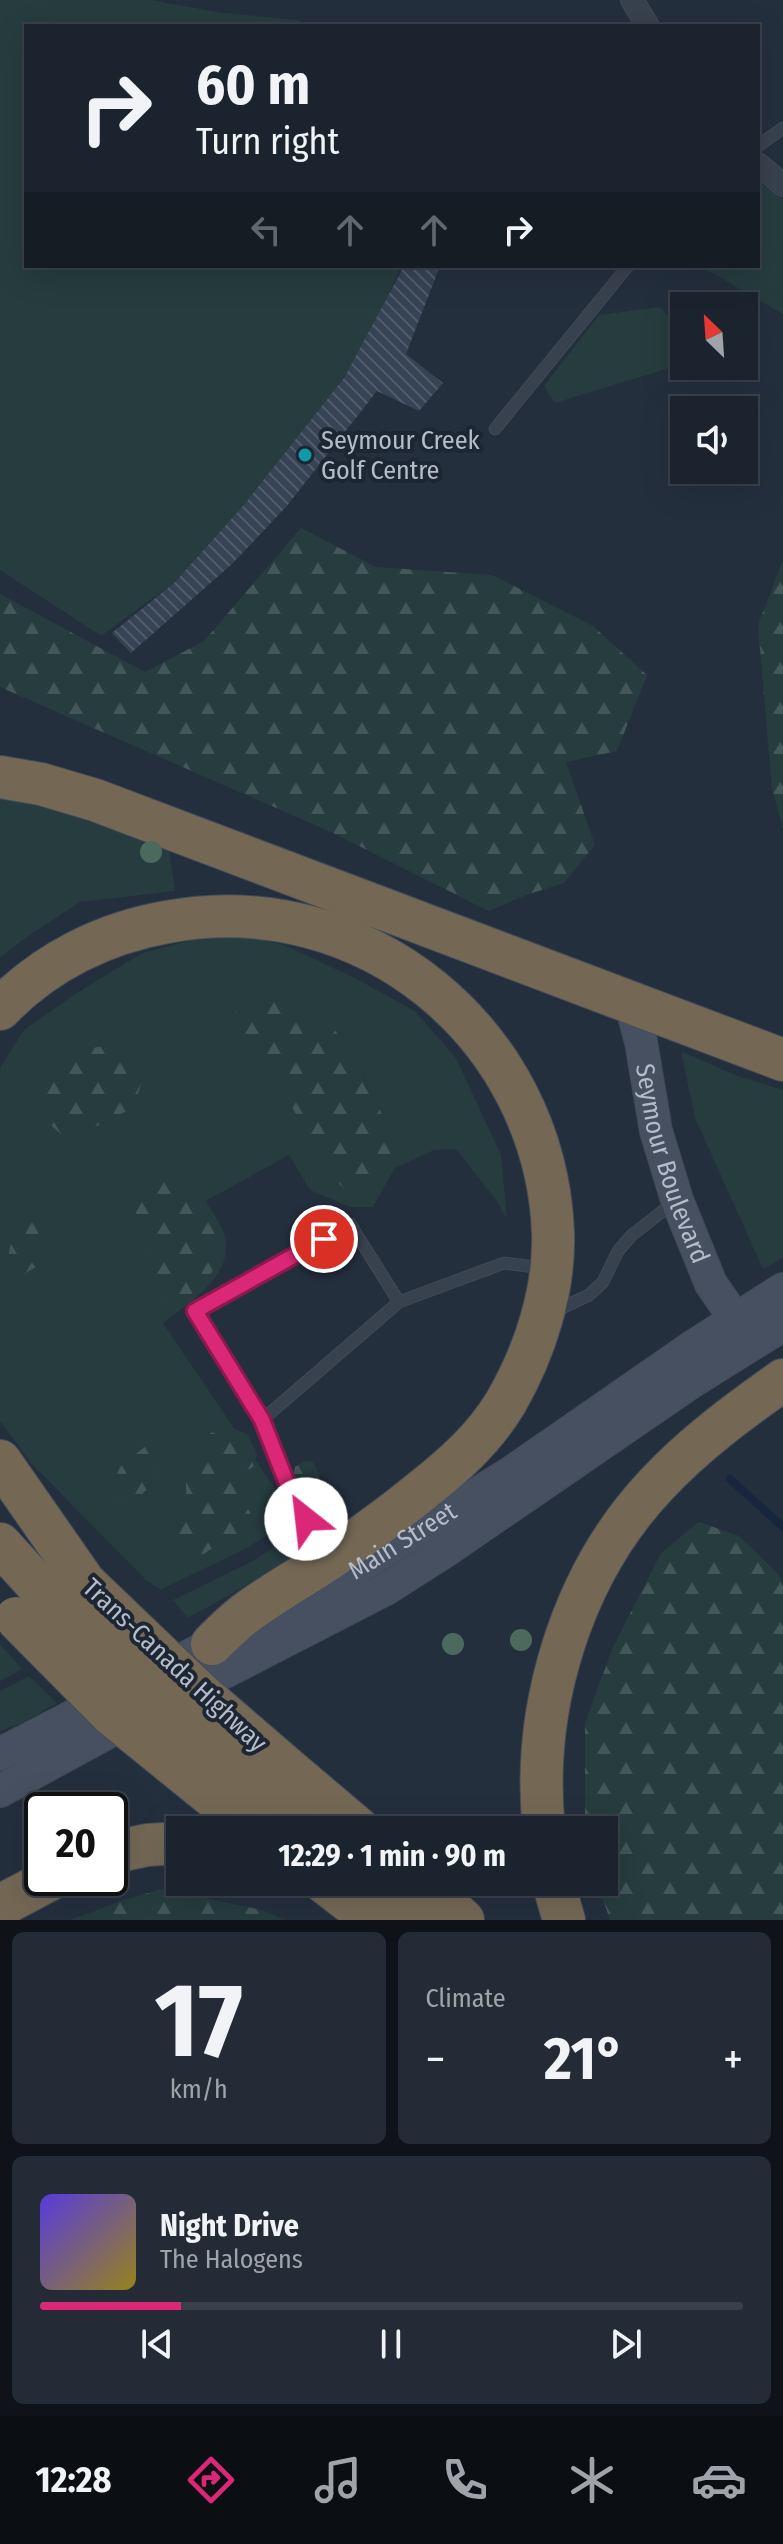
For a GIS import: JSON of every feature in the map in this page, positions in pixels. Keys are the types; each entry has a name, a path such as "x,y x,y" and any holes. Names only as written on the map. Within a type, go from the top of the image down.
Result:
{"highway":[{"path":"0,751 224,847"},
{"path":"0,777 41,784 95,800 783,1060"},
{"path":"0,1009 51,965 97,941 140,927 192,917 241,915 290,921 333,932 377,951 416,976 448,1003 477,1034 502,1069 524,1110 540,1152 549,1192 553,1233 551,1268 541,1318 525,1364 505,1403 481,1437 445,1472 386,1519 244,1614 212,1644"},
{"path":"543,1816 541,1771 551,1688 576,1611 599,1566 646,1497 685,1455 728,1419 783,1380"},
{"path":"0,1461 38,1600 112,1715 249,1781 255,1816"},
{"name":"Trans-Canada Highway","path":"0,1489 38,1600"},
{"name":"Trans-Canada Highway","path":"0,1544 38,1600 200,1693 249,1781 290,1816"},
{"name":"Trans-Canada Highway","path":"249,1781 328,1816"},
{"path":"128,1849 166,1844"},
{"path":"0,1906 24,1893"},
{"path":"342,1896 373,1920"},
{"path":"386,1896 413,1920"},
{"path":"436,1896 463,1920"},
{"path":"557,1896 564,1920"}],"main road":[{"name":"Seymour Boulevard","path":"630,1001 641,1042 656,1131 677,1200 711,1284 744,1330"},
{"name":"Main Street","path":"0,1791 386,1589 744,1330 783,1289"},
{"name":"Main Street","path":"0,1754 212,1644 253,1629 744,1330 783,1325"}],"street":[{"path":"632,0 647,24"},
{"path":"760,166 783,185"}],"lane":[{"path":"760,145 783,128"},
{"path":"495,429 626,268"},
{"path":"541,1318 589,1295 603,1282 618,1251 632,1235 677,1200"},
{"path":"329,1559 290,1491 262,1420 195,1311 350,1224 399,1302"},
{"path":"262,1420 399,1302 504,1263 551,1268"}],"green space":[{"path":"0,0 151,0 223,13 298,20 305,24 24,24 24,268 400,268 365,348 300,438 187,573 101,636 0,570"},
{"path":"760,183 783,199 783,314 758,300 758,292 745,292 703,268 760,268"},
{"path":"660,307 670,318 670,363 666,369 555,403 544,386 599,315"},
{"path":"301,528 376,567 492,575 593,626 647,675 617,751 566,762 595,845 564,883 489,911 333,833 0,687 0,594 145,672 204,641"},
{"path":"783,560 783,828 772,789 758,625"},
{"path":"0,796 65,805 169,848 175,891 80,902 0,958"},
{"path":"224,932 284,945 357,979 416,1012 456,1058 501,1155 507,1219 456,1149 434,1150 395,1168 373,1207 350,1207 310,1190 289,1155 206,1201 226,1241 222,1267 206,1288 163,1323 294,1517 249,1547 160,1590 145,1579 32,1464 0,1421 0,1068 24,1030 142,953","holes":["248,1043 360,1067 392,1136 326,1170 279,1083"]},
{"path":"247,997 273,999 332,1026 357,1061 392,1136 390,1166 368,1192 349,1194 326,1170 279,1083 248,1043 233,1005"},
{"path":"112,1046 127,1050 143,1078 133,1108 93,1128 61,1134 46,1121 46,1088 51,1076 58,1065 80,1051"},
{"path":"681,1051 735,1075 783,1090 783,1258 763,1269 695,1118"},
{"path":"158,1172 174,1178 193,1195 208,1218 218,1242 219,1254 213,1270 199,1288 177,1307 157,1300 150,1282 149,1252 133,1200 132,1185"},
{"path":"27,1222 35,1222 48,1246 41,1264 24,1274 9,1271 11,1244"},
{"path":"236,1429 248,1435 257,1454 253,1467 244,1472 241,1496 253,1518 255,1530 203,1555 181,1555 173,1533 186,1504 185,1473 210,1457 210,1433"},
{"path":"147,1445 158,1452 162,1464 150,1485 139,1496 117,1503 111,1488 120,1467"},
{"path":"312,1461 319,1482 304,1499 293,1477 295,1467"},
{"path":"699,1522 739,1536 783,1582 783,1920 610,1920 602,1896 618,1896 618,1816 585,1816 585,1723 613,1647 661,1553"},
{"path":"297,1532 300,1553 188,1618 173,1600 253,1561"},
{"path":"0,1644 22,1669 0,1681"},
{"path":"29,1676 57,1703 24,1722 0,1731 0,1691"},
{"path":"162,1889 166,1890 166,1896 195,1896 262,1910 285,1920 71,1920"}],"building":[{"name":"Seymour Creek Golf Centre","path":"403,268 439,268 406,354 443,383 419,411 377,391 286,507 232,564 131,653 112,633 175,582 243,506 344,378"}],"waterway":[{"path":"730,1479 783,1527"}],"place":[{"name":"Seymour Creek Golf Centre","path":"305,455"}],"route":[{"path":"306,1519 290,1491 262,1420 195,1311 324,1239"}]}
